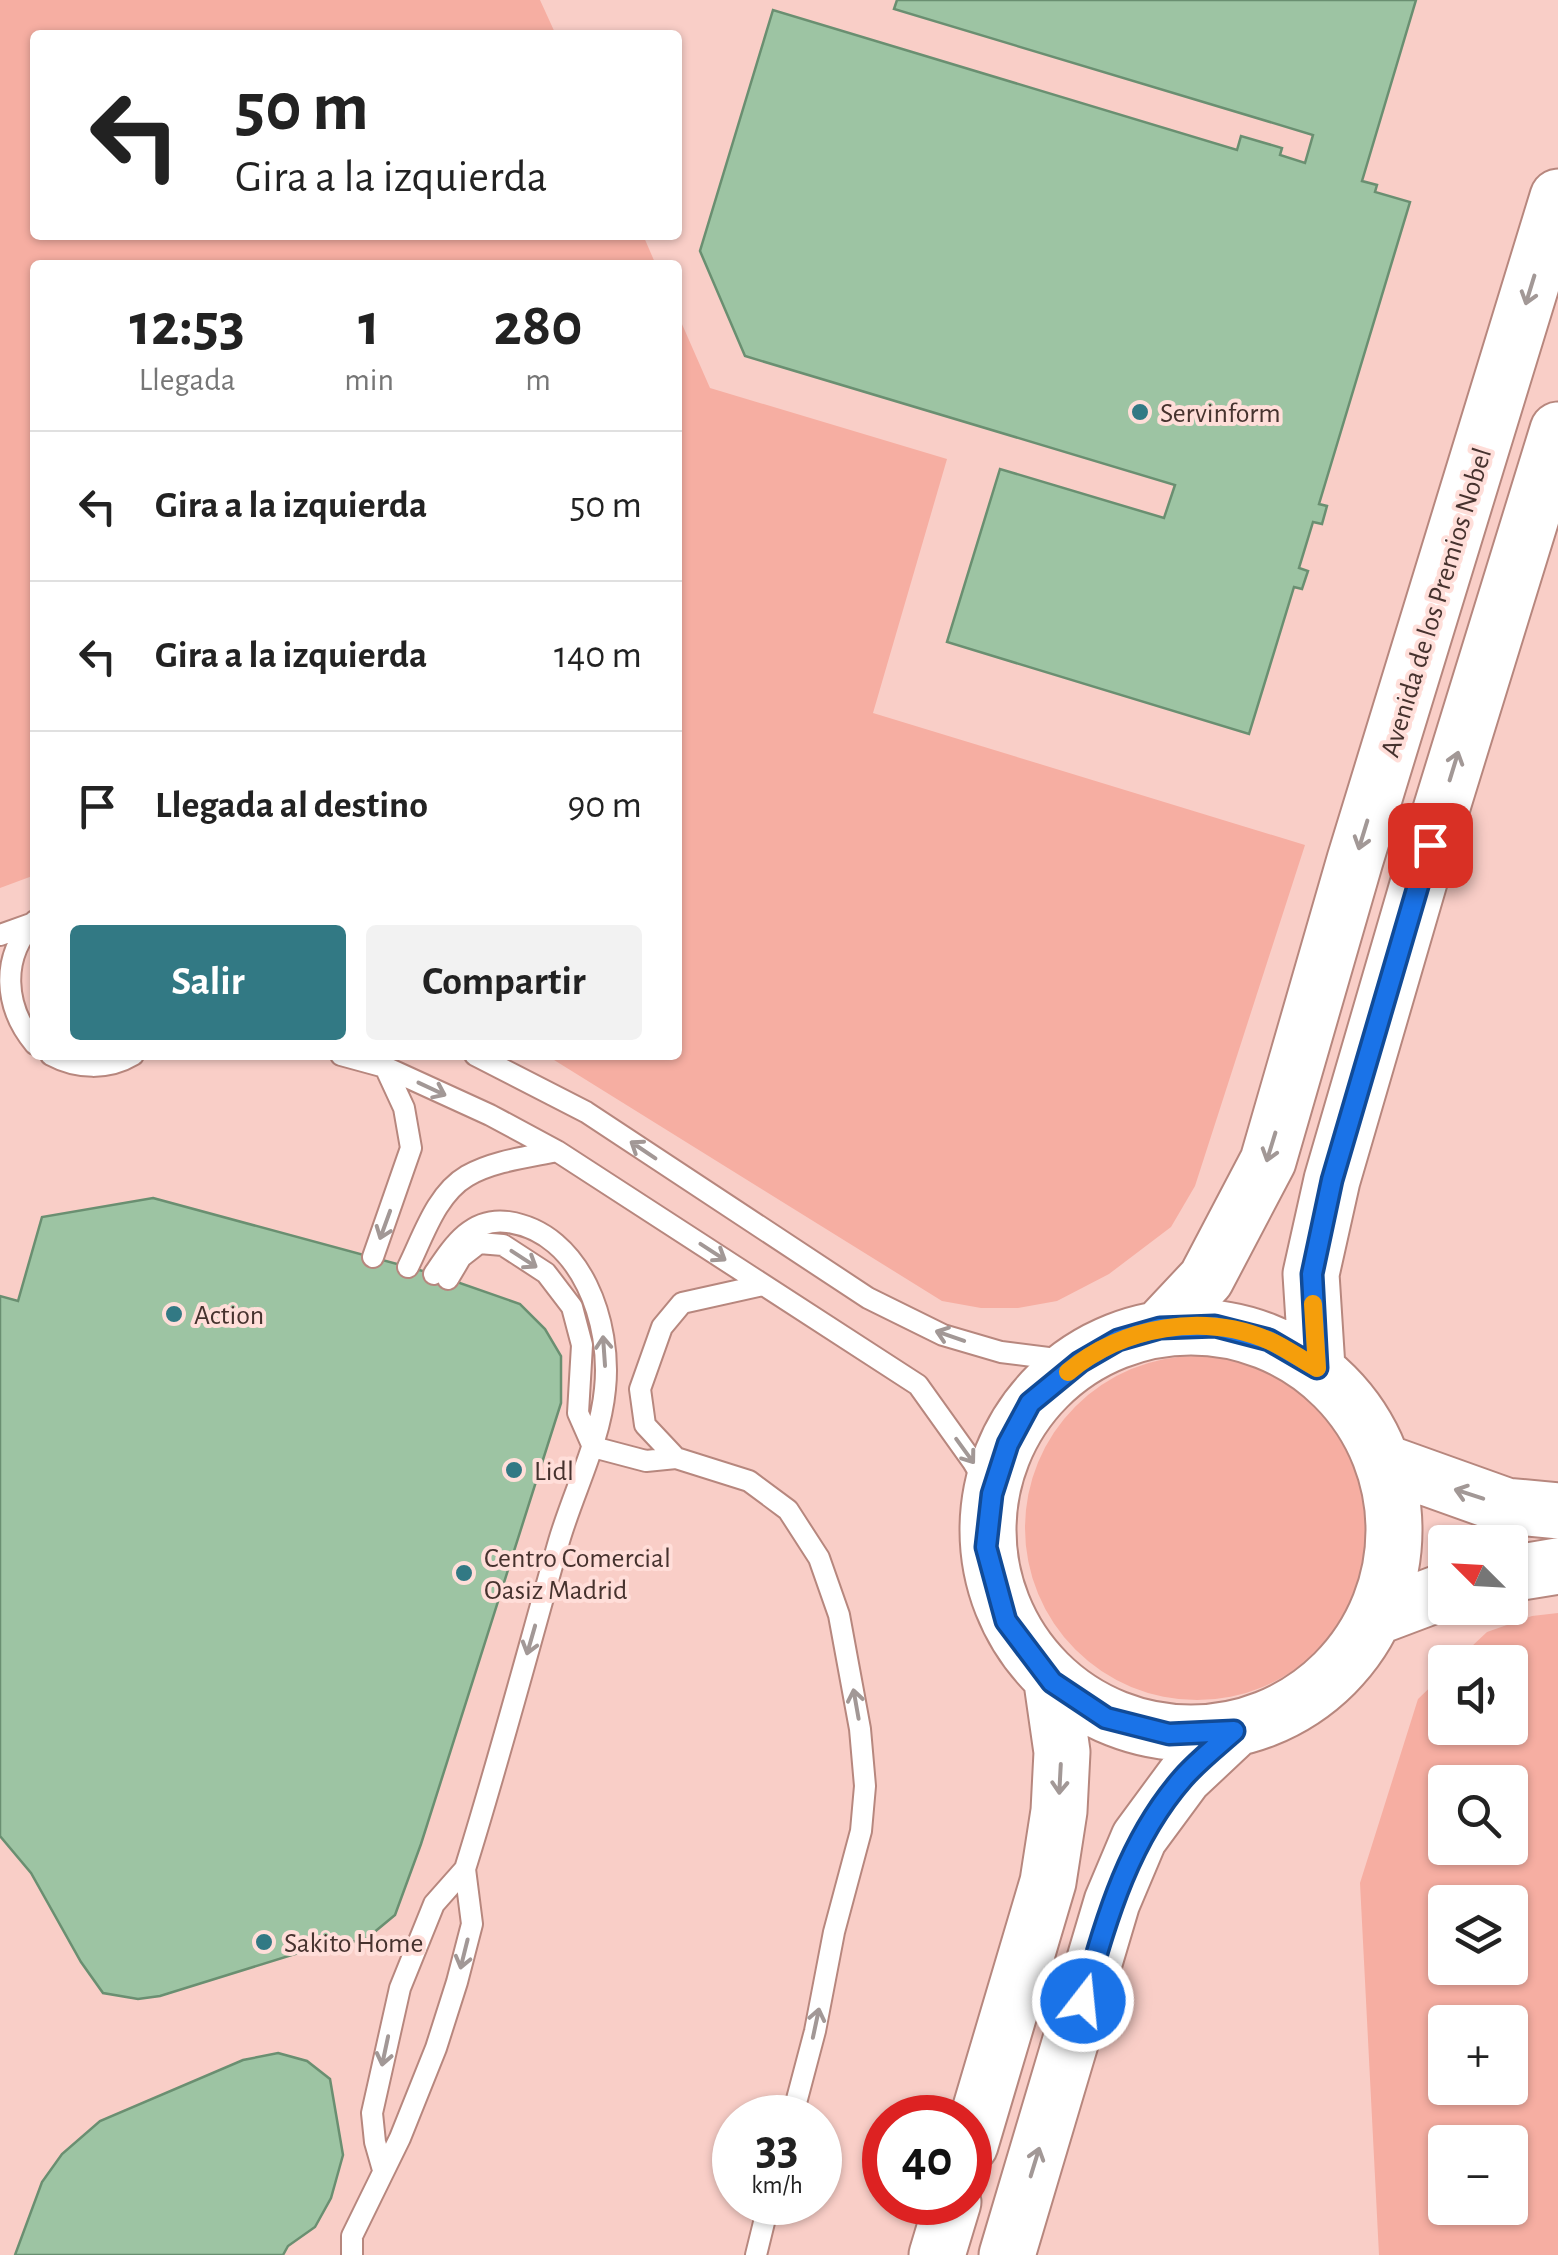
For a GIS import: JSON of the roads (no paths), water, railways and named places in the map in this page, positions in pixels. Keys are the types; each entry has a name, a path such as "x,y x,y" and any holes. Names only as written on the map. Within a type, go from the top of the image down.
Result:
{"street":[{"name":"Avenida de los Premios Nobel","path":"1160,1328 1206,1279 1268,1161 1355,860 1558,197"},
{"path":"1317,1368 1312,1274 1332,1180 1558,430"},
{"path":"1215,1326 1269,1340 1317,1368 1357,1410 1383,1462 1395,1540 1376,1617 1341,1669 1292,1708 1234,1731 1169,1734 1106,1718 1052,1682 1006,1621 986,1547 992,1494 1008,1444 1030,1403 1080,1362 1118,1340 1160,1328 1215,1326"},
{"path":"1383,1462 1506,1506 1558,1511"},
{"path":"1528,1571 1558,1566"},
{"path":"1376,1617 1428,1597"},
{"path":"985,2095 1048,1882 1059,1811 1062,1752 1052,1682"},
{"path":"1008,2255 1118,1886 1140,1838 1184,1776 1234,1731"},
{"path":"937,2255 946,2225"}],"lane":[{"path":"0,935 30,924"},
{"path":"30,927 16,947 8,973 10,1022 30,1040"},
{"path":"64,1060 101,1066 119,1060"},
{"path":"359,1060 384,1067 490,1114 557,1151 918,1386 974,1462 992,1494"},
{"path":"484,1060 586,1112 868,1298 942,1335 1007,1353 1080,1362"},
{"path":"373,1258 411,1148 404,1108 384,1067"},
{"path":"408,1267 438,1205 466,1177 510,1161 557,1151"},
{"path":"352,2255 352,2236 400,2138 458,1982 472,1924 465,1869 562,1534 593,1447 578,1413 582,1346 572,1307 546,1272 503,1244 480,1243 441,1277"},
{"path":"676,1458 644,1425 640,1389 662,1326 682,1303 763,1284"},
{"path":"593,1447 646,1462 676,1458 749,1481 788,1510 819,1558 839,1615 860,1729 865,1786 861,1831 798,2095"},
{"path":"383,2170 372,2112 396,2002 434,1904 465,1869"},
{"path":"756,2255 764,2225"}],"place":[{"name":"Servinform","path":"1140,412"},
{"name":"Action","path":"174,1314"},
{"name":"Lidl","path":"514,1470"},
{"name":"Centro Comercial Oasiz Madrid","path":"464,1573"},
{"name":"Sakito Home","path":"264,1942"}]}
